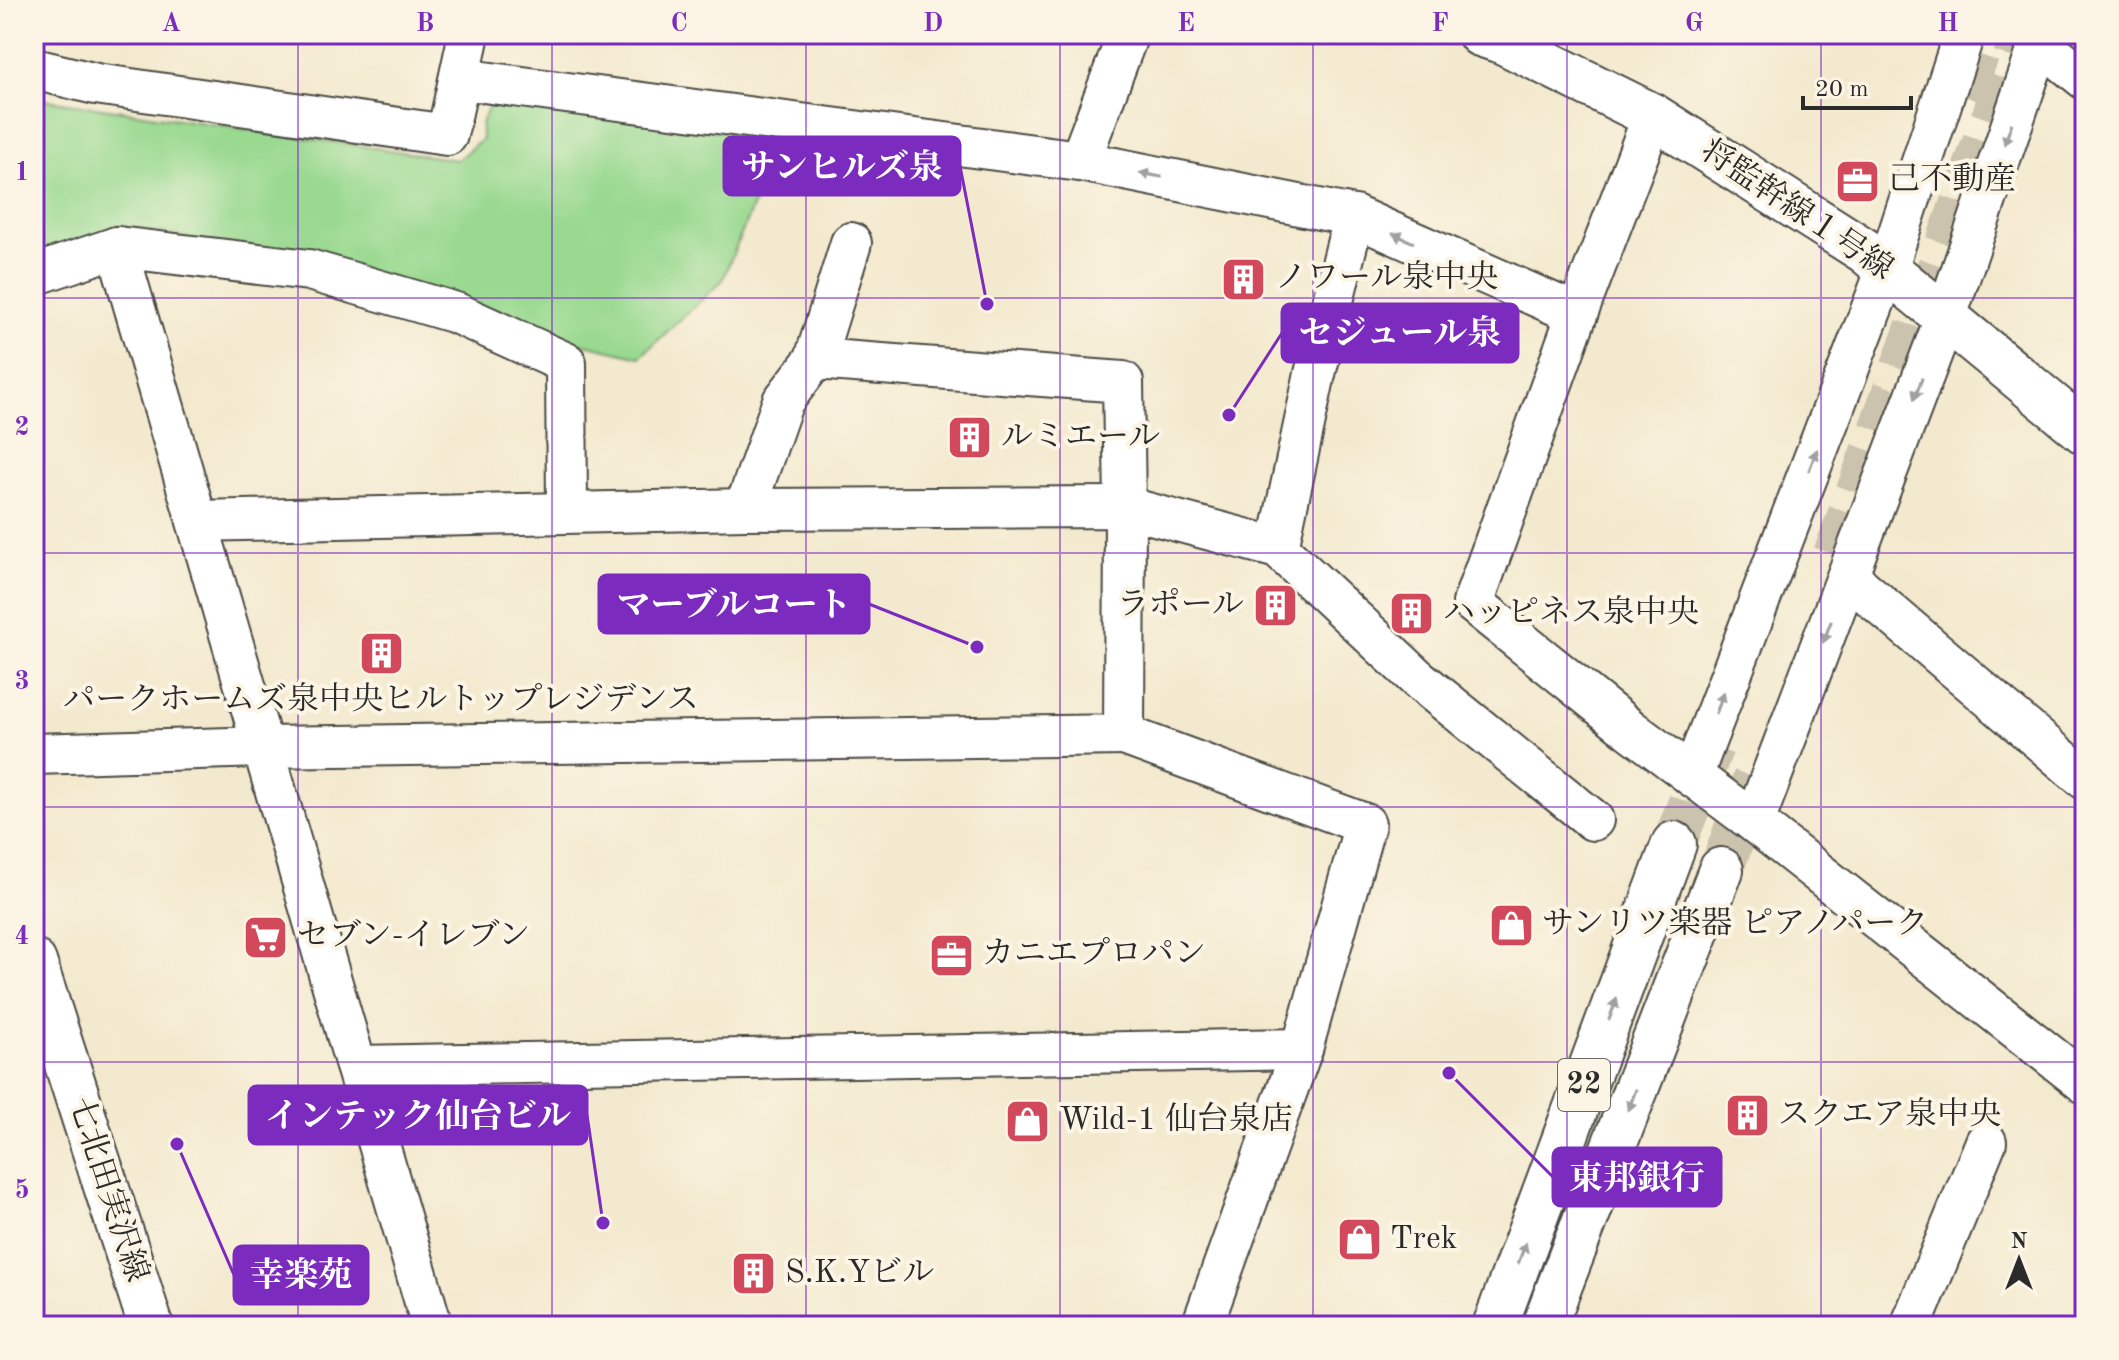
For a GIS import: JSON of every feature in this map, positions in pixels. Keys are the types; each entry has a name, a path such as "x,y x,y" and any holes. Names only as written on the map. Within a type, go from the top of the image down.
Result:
{"street":[{"path":"34,69 96,84 447,135 469,34"},
{"path":"1080,161 1128,34"},
{"name":"将監幹線１号線","path":"1480,34 1504,42 1653,116 1865,251 2085,432"},
{"path":"1692,776 1887,269 1964,34"},
{"path":"1754,822 1946,316 2037,37 2085,79"},
{"path":"461,79 1080,161 1354,216 1577,314"},
{"path":"1653,116 1577,314 1473,603 2085,1083"},
{"path":"1278,548 1314,378 1354,216"},
{"path":"745,509 783,401 815,359 851,243"},
{"path":"34,275 117,247 309,270 456,313 566,363 567,512"},
{"path":"117,247 432,1326"},
{"path":"815,359 1123,382 1124,735"},
{"path":"197,521 745,509 1125,507 1278,548 1418,679 1593,820"},
{"path":"1849,574 1860,587 2085,779"},
{"path":"34,754 263,747 1124,735 1365,824 1302,1049 1202,1326"},
{"name":"22","path":"1495,1326 1674,844"},
{"name":"22","path":"1544,1326 1721,870"},
{"name":"七北田実沢線","path":"34,962 151,1326"},
{"path":"356,1066 1302,1049"},
{"path":"1911,1326 1986,1142"}],"green space":[{"path":"34,98 457,160 482,139 481,124 491,102 780,139 722,281 640,357 529,331 344,266 117,225 34,263"}],"tunnel":[{"path":"1962,95 1985,34"},
{"path":"1835,555 2021,40"},
{"path":"1674,844 1712,746"},
{"path":"1721,870 1755,778"}],"place":[{"name":"己不動産","path":"1857,181"},
{"name":"ノワール泉中央","path":"1244,279"},
{"name":"サンヒルズ泉","path":"987,304"},
{"name":"セジュール泉","path":"1229,415"},
{"name":"ルミエール","path":"970,438"},
{"name":"ラポール","path":"1275,606"},
{"name":"ハッピネス泉中央","path":"1412,614"},
{"name":"マーブルコート","path":"977,647"},
{"name":"パークホームズ泉中央ヒルトップレジデンス","path":"381,654"},
{"name":"サンリツ楽器 ピアノパーク","path":"1511,925"},
{"name":"セブン-イレブン","path":"266,937"},
{"name":"カニエプロパン","path":"951,955"},
{"name":"東邦銀行","path":"1449,1073"},
{"name":"スクエア泉中央","path":"1747,1116"},
{"name":"Wild-1 仙台泉店","path":"1028,1121"},
{"name":"幸楽苑","path":"177,1144"},
{"name":"インテック仙台ビル","path":"603,1223"},
{"name":"Trek","path":"1359,1240"},
{"name":"S.K.Yビル","path":"754,1274"}]}
